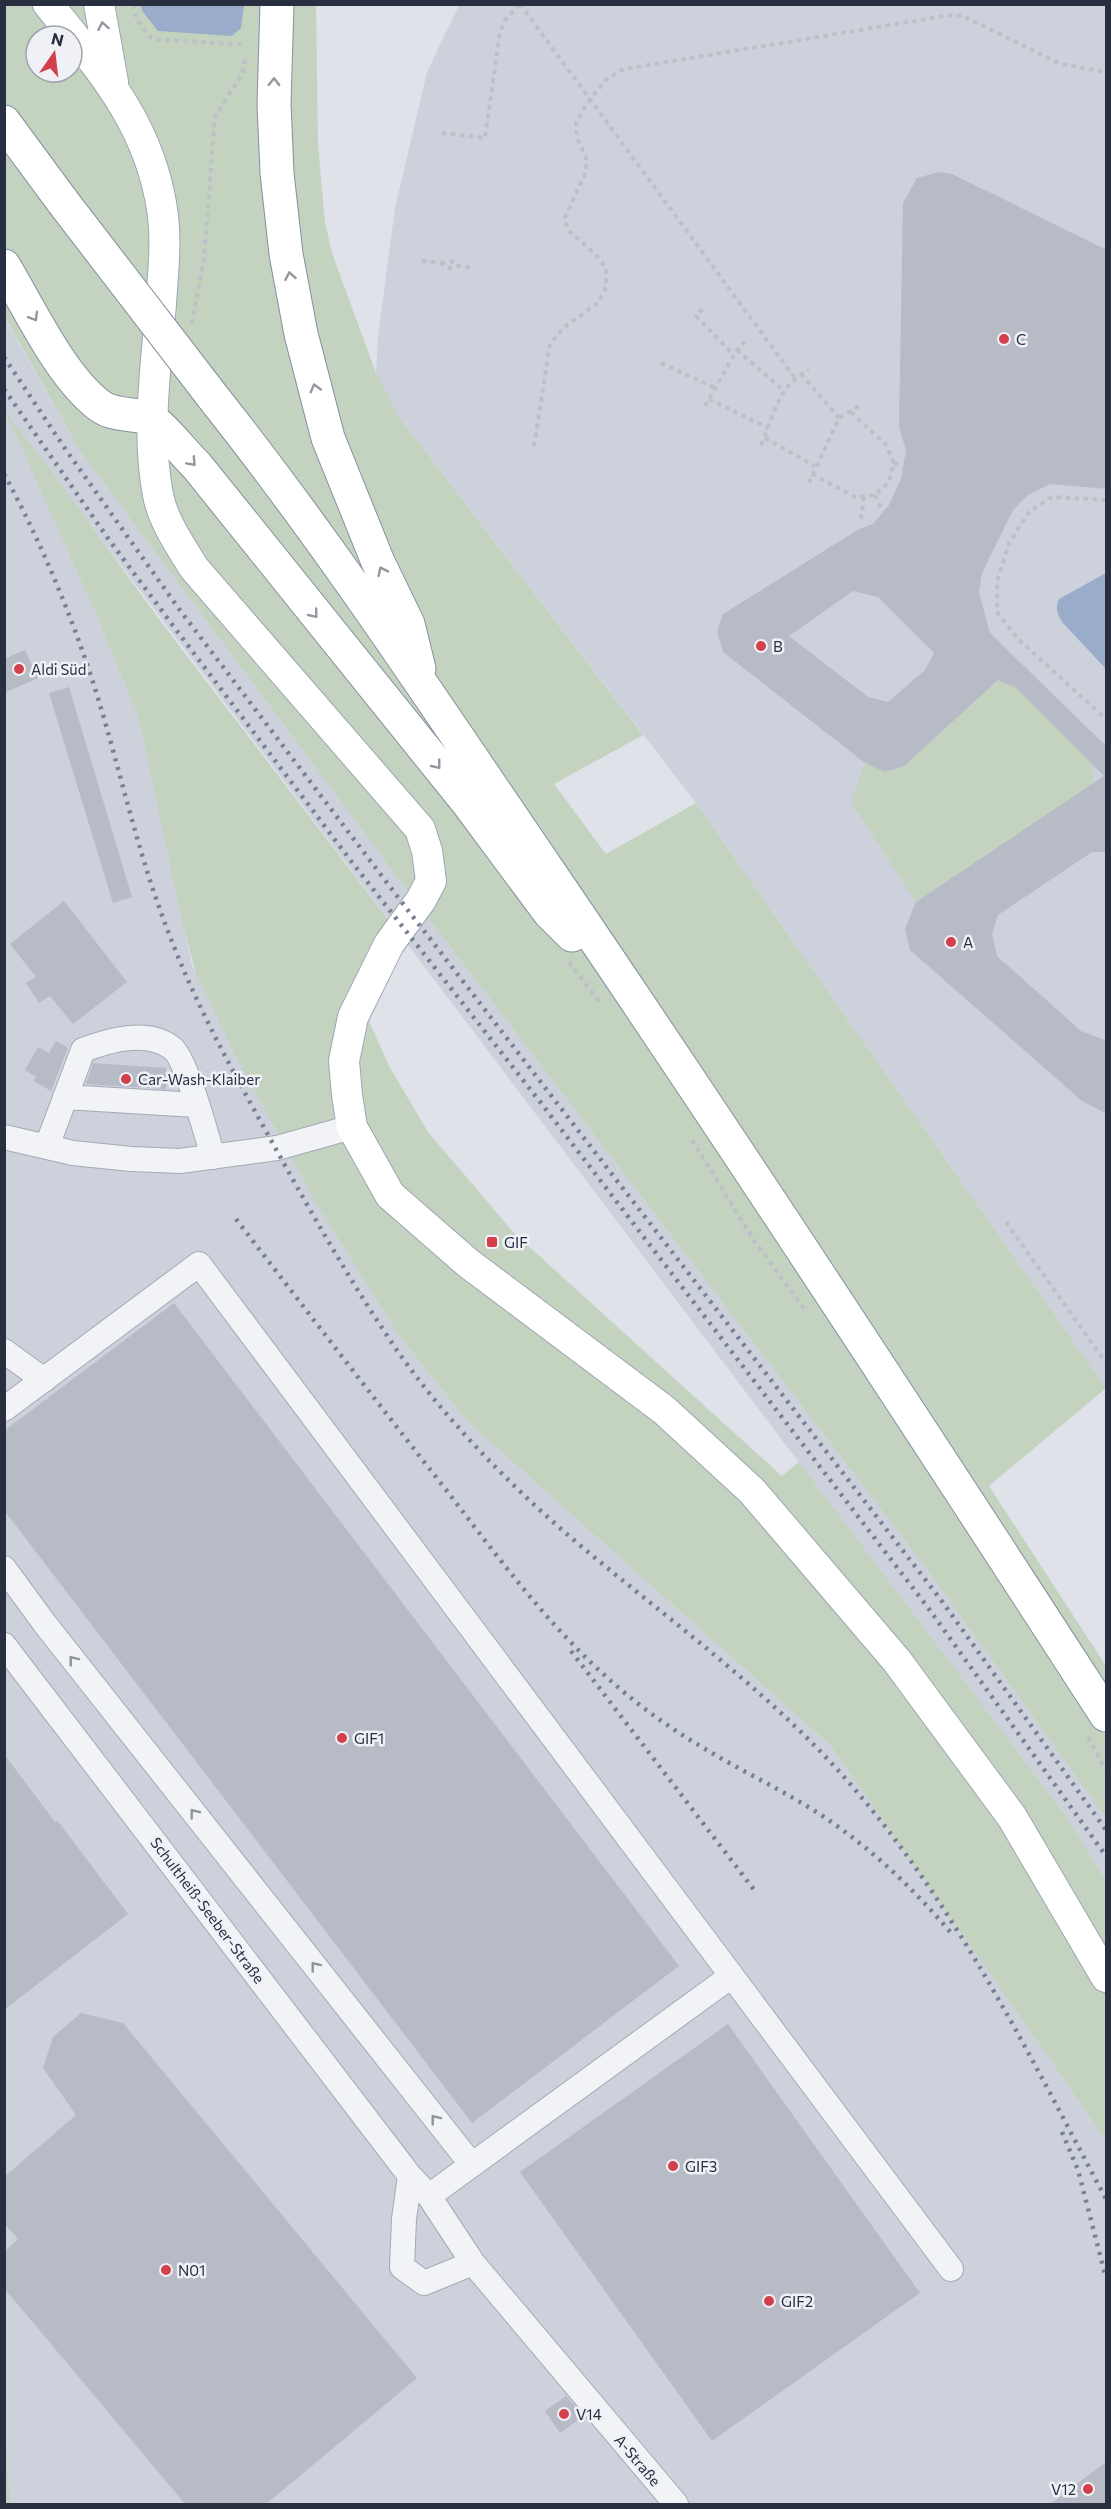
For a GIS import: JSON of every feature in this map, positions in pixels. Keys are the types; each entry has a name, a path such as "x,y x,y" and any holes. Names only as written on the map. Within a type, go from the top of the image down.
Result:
{"highway":[{"path":"278,4 274,104 277,173 286,254 301,334 328,438 378,562 408,624 422,685"},
{"path":"4,122 276,478 422,685 639,1003 895,1389 1095,1722"},
{"path":"4,267 59,358 81,387 101,406 122,415 152,420 197,466 468,803 549,912 639,1003"}],"main road":[{"path":"48,4 114,88 133,121 152,166 162,210 164,265 152,420 158,496 178,543 194,568 420,829 427,851 431,881 421,900 389,944 353,1017 344,1061 352,1127 390,1196 468,1263 664,1410 752,1491 897,1660 1012,1817 1107,1977"},
{"path":"99,4 114,88"}],"street":[{"path":"47,1146 83,1050 111,1040 155,1039 175,1049 213,1157"},
{"path":"65,1097 196,1105"},
{"path":"4,1137 73,1153 180,1161 277,1148 352,1127"},
{"path":"4,1409 199,1264 730,1977 951,2269"},
{"path":"4,1351 44,1380"},
{"path":"4,1568 471,2165"},
{"name":"Schultheiß-Seeber-Straße","path":"4,1645 410,2176 429,2196 472,2263 578,2389"},
{"path":"429,2196 730,1977"},
{"path":"410,2176 404,2219 402,2266 424,2283 472,2263"},
{"name":"A-Straße","path":"578,2389 676,2505"}],"path":[{"path":"133,4 136,18 152,39 246,45"},
{"path":"442,133 485,138 500,32 505,20 520,4 794,377"},
{"path":"534,446 550,344 563,328 598,303 606,287 606,268 595,254 567,229 565,217 586,172 586,157 577,138 576,122 590,99 608,78 624,69 951,15 963,16 1061,64 1107,72"},
{"path":"192,326 204,258 215,116 243,73 247,35"},
{"path":"422,261 440,263 450,268 458,266 473,268"},
{"path":"702,309 696,316 734,355"},
{"path":"705,406 737,350 747,340"},
{"path":"737,350 784,391"},
{"path":"661,363 715,388"},
{"path":"761,445 784,391 794,377 809,370"},
{"path":"801,374 839,418"},
{"path":"709,399 768,428"},
{"path":"809,483 839,418 859,406"},
{"path":"812,474 855,497 875,495 889,482 894,463 886,444 850,411"},
{"path":"765,438 815,466"},
{"path":"894,463 903,466"},
{"path":"875,495 883,512"},
{"path":"861,519 864,496"},
{"path":"1107,500 1052,497 1030,511 1009,543 997,581 997,612 1018,639 1107,719"},
{"path":"568,960 602,1005"},
{"path":"688,1132 755,1242 812,1320"},
{"path":"1006,1222 1107,1363"},
{"path":"1095,1722 1107,1771"}],"shaded area":[{"path":"459,5 1106,5 1106,1388 696,803 399,417 376,373 378,336 395,208 427,72"},
{"path":"4,317 80,451 406,889 926,1568 1106,1818 1106,1881 1066,1816 7,414 98,618 139,719 192,965 237,1059 313,1198 399,1336 468,1422 831,1746 1106,2140 1106,2504 10,2504 4,2431"}],"green space":[{"path":"4,5 316,5 318,145 325,222 332,253 376,373 399,417 643,735 554,784 606,854 696,803 1106,1388 989,1486 1106,1666 1106,1818 926,1568 406,889 80,451 5,317"},
{"path":"5,411 48,466 164,626 400,935 369,1021 389,1066 428,1132 515,1234 782,1476 799,1462 1066,1816 1106,1881 1106,2140 831,1746 468,1422 399,1336 313,1198 237,1059 196,974 182,921 139,719 98,618"},
{"path":"998,680 1016,688 1092,764 1094,784 916,902 851,802 865,763 885,772 904,766"},
{"path":"5,2431 10,2504 5,2504"}],"water":[{"path":"140,5 244,5 241,28 232,36 158,31"},
{"path":"1106,573 1106,669 1063,623 1057,608 1059,599"}],"building":[{"path":"939,172 952,174 1107,250 1107,489 1050,484 1028,495 1013,510 982,573 979,593 990,633 1107,747 1107,852 1092,852 998,915 992,934 997,956 1081,1031 1107,1041 1107,1114 1082,1101 910,950 905,929 916,902 1104,776 1016,688 998,680 904,766 885,772 865,763 723,652 717,632 723,614 859,529 873,524 889,505 901,479 906,450 899,427 903,203 917,178","holes":["853,591 878,597 934,653 925,670 888,702 868,697 789,636"]},
{"name":"Aldi Süd","path":"25,650 38,678 4,693 4,659"},
{"path":"69,687 132,897 113,903 49,693"},
{"path":"64,901 127,982 73,1024 50,996 39,1003 26,983 36,977 10,944"},
{"path":"56,1041 68,1048 51,1091 34,1081 36,1077 25,1070 38,1047 49,1053"},
{"name":"Car-Wash-Klaiber","path":"93,1063 166,1068 166,1089 86,1084"},
{"name":"GIF1","path":"174,1303 679,1966 472,2123 4,1510 4,1431"},
{"path":"4,1754 128,1914 4,2010"},
{"name":"N01","path":"81,2013 123,2023 417,2378 265,2505 186,2505 4,2288 4,2252 18,2239 4,2223 4,2177 76,2115 43,2068 53,2037"},
{"path":"728,2024 920,2293 712,2441 520,2172"},
{"name":"V14","path":"566,2396 584,2416 560,2433 545,2411"},
{"name":"V12","path":"1107,2461 1107,2505 1049,2505"}],"railway":[{"path":"4,357 66,450 179,609 397,896 941,1600 1106,1830"},
{"path":"4,389 107,537 168,619 351,861 541,1103 929,1609 1106,1856"},
{"path":"4,474 41,548 82,650 101,707 145,864 166,926 189,982 257,1116 374,1316 432,1396 504,1476 582,1547 704,1646 792,1723 864,1801 905,1853 943,1908 978,1965 1044,2081 1106,2199"},
{"path":"236,1219 507,1569 595,1666 664,1723 810,1808 842,1830 908,1886 952,1934"},
{"path":"571,1651 755,1891"},
{"path":"1062,2132 1078,2170 1106,2278"}],"place":[{"name":"C","path":"1004,339"},
{"name":"B","path":"761,646"},
{"name":"Aldi Süd","path":"19,669"},
{"name":"A","path":"951,942"},
{"name":"Car-Wash-Klaiber","path":"126,1079"},
{"name":"GIF","path":"492,1242"},
{"name":"GIF1","path":"342,1738"},
{"name":"GIF3","path":"673,2166"},
{"name":"N01","path":"166,2270"},
{"name":"GIF2","path":"769,2301"},
{"name":"V14","path":"564,2414"},
{"name":"V12","path":"1088,2489"}]}
